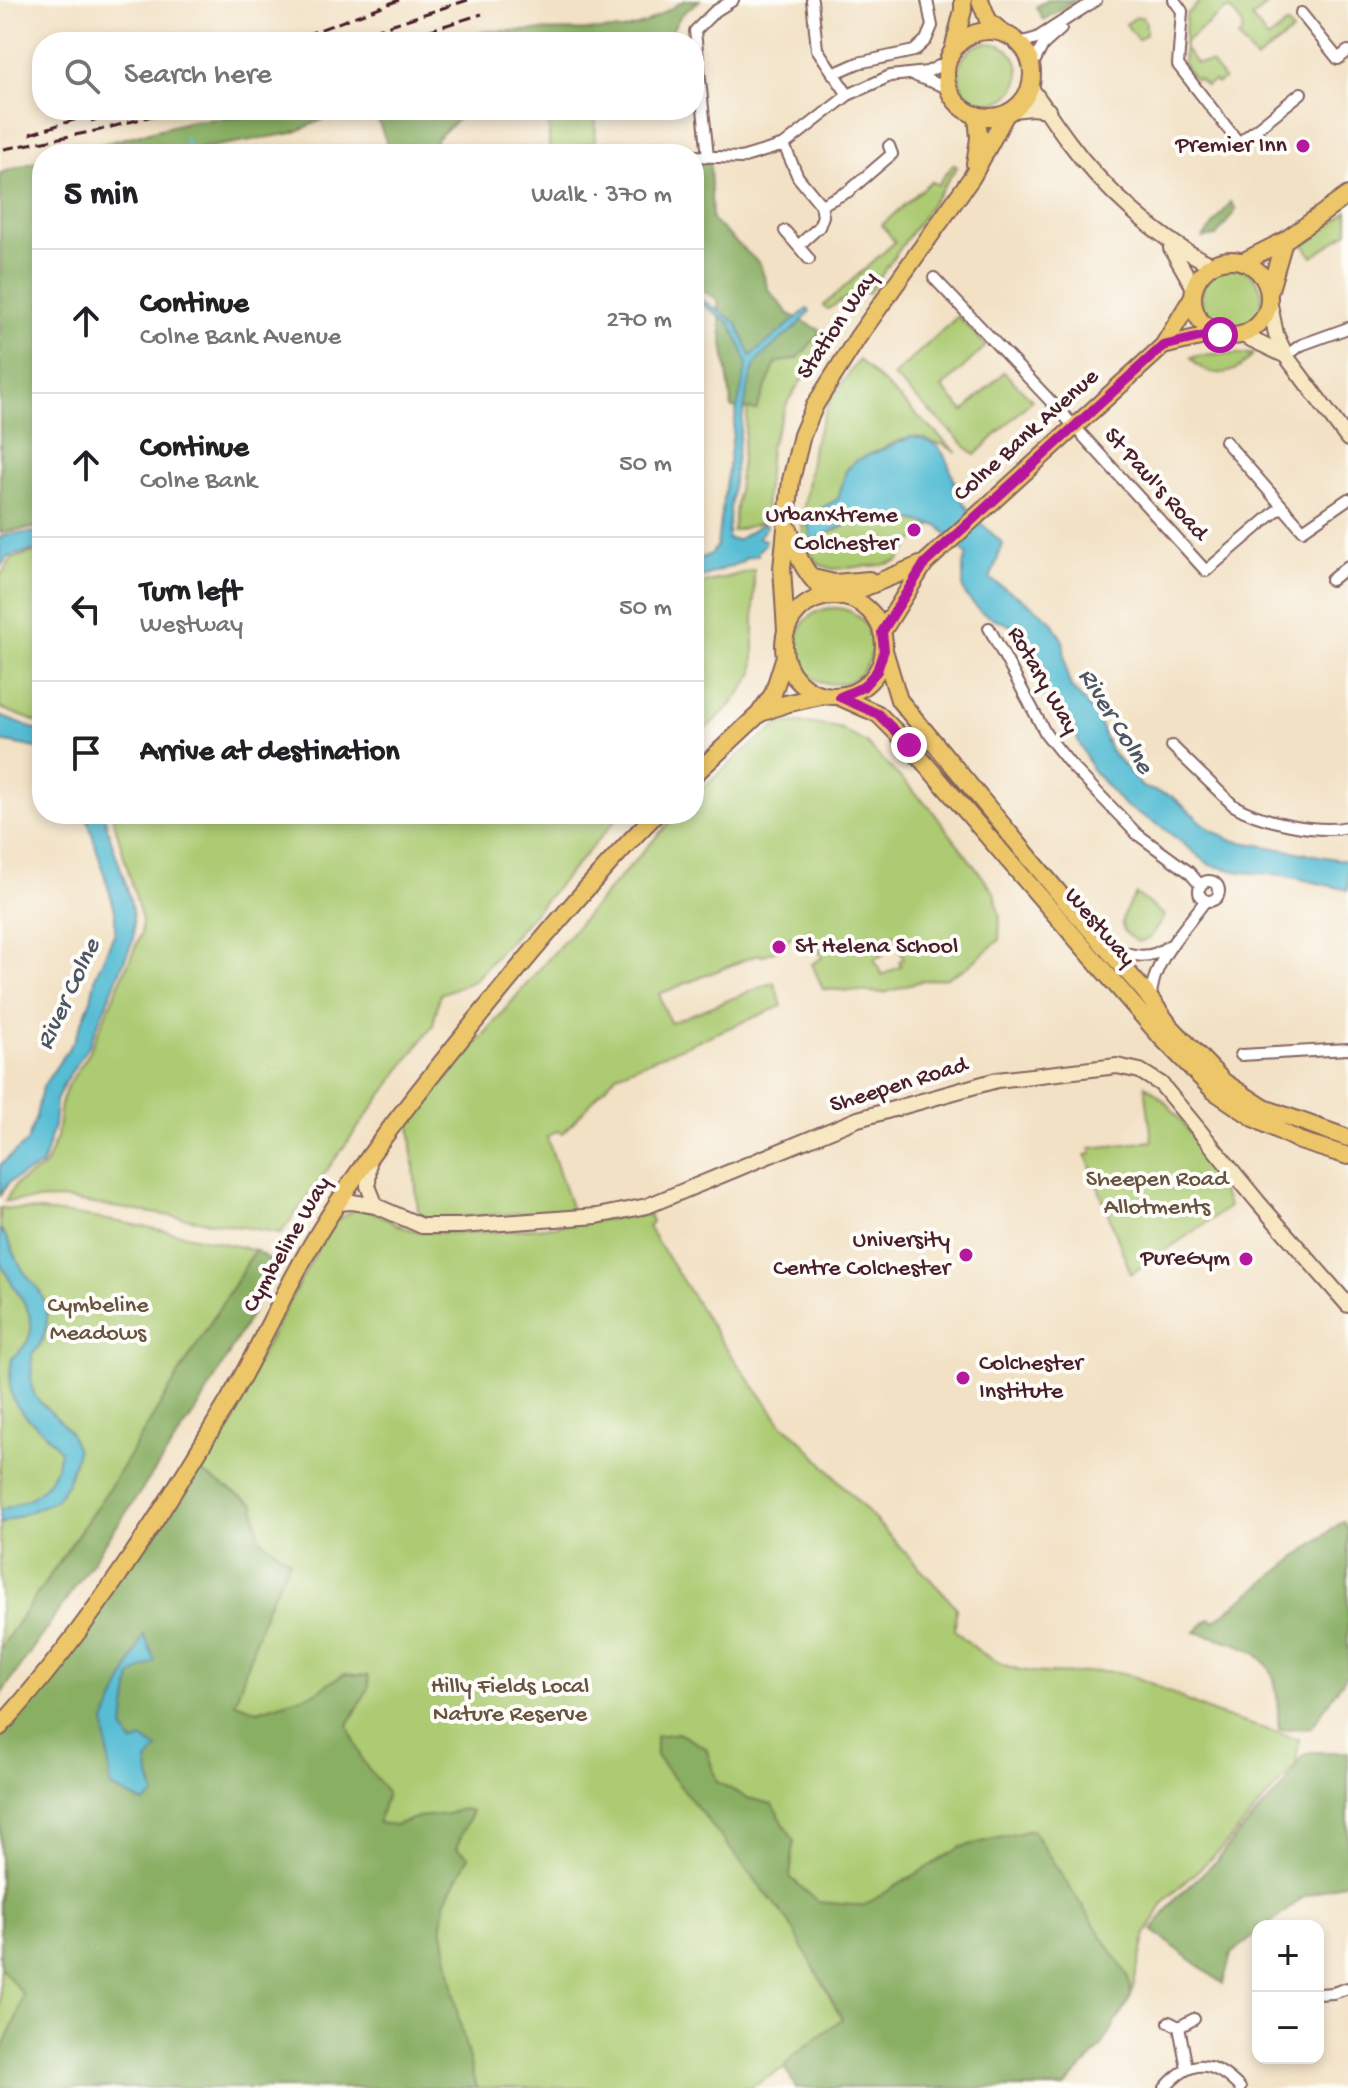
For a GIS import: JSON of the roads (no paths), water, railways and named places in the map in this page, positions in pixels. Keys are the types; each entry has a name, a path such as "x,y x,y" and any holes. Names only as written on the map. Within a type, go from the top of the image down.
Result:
{"main road":[{"path":"963,0 950,57 948,88 957,104 977,116 991,117 1009,112 1023,101 1030,87 1031,68 1027,53 988,20 980,0"},
{"path":"950,57 960,42 977,33 1011,39"},
{"name":"Station Way","path":"786,631 782,568 791,480 802,435 815,405 858,337 972,177 1009,112"},
{"name":"Station Way","path":"972,177 979,138 977,116"},
{"path":"1284,241 1260,323 1234,335 1214,333 1202,324 1196,313 1193,293 1201,276 1213,265 1226,261 1242,262 1284,241 1348,195"},
{"path":"1242,262 1261,276 1269,297"},
{"name":"Colne Bank Avenue","path":"882,632 925,563 1163,346 1193,293"},
{"name":"Colne Bank Avenue","path":"1163,346 1204,336 1234,335"},
{"name":"Station Way","path":"788,521 794,549 808,575 814,584 836,596"},
{"name":"Colne Bank Avenue","path":"836,596 925,563"},
{"path":"808,575 815,580 834,583 888,577"},
{"path":"891,674 894,640 905,593"},
{"path":"704,765 759,714 773,694 785,656 786,631 795,614 805,605 836,596 866,608 882,632 884,650 871,680 855,692 840,697 820,696 759,714"},
{"name":"Westway","path":"884,650 899,700 923,733 1169,1025 1224,1082 1264,1108 1348,1138"},
{"path":"785,656 797,680 820,696"},
{"name":"Westway","path":"840,697 878,714 909,745 1161,1037 1214,1091 1254,1118 1300,1141 1348,1156"},
{"name":"Cymbeline Way","path":"0,1727 107,1593 168,1502 230,1397 311,1246 369,1156 520,966 647,824"}],"street":[{"path":"695,32 714,12 733,0"},
{"path":"812,0 817,49 848,95"},
{"path":"833,74 858,63 914,51 926,40 932,26 927,0"},
{"path":"1174,0 1182,11 1178,65 1239,143 1301,93"},
{"path":"1011,39 1037,38 1093,2"},
{"path":"1031,68 1043,45 1093,2"},
{"path":"1301,13 1338,59 1348,51"},
{"path":"704,157 741,158 784,145 848,95 890,76 914,75 936,68 950,57"},
{"path":"914,75 948,88"},
{"path":"1030,87 1090,168 1167,240 1188,255 1213,265"},
{"path":"1009,112 1032,108 1048,110"},
{"path":"704,118 708,157"},
{"path":"784,145 798,177 821,205 823,216 819,227 798,246"},
{"path":"821,205 849,191 892,154 889,146"},
{"path":"785,231 809,259"},
{"path":"1167,240 1193,293"},
{"name":"St Paul's Road","path":"934,278 1206,571 1282,506"},
{"path":"1269,297 1276,334 1286,356 1348,439"},
{"path":"1286,356 1301,345 1348,328"},
{"path":"1234,335 1286,356"},
{"path":"1225,441 1303,530 1348,499"},
{"path":"1331,580 1348,566"},
{"name":"Rotary Way","path":"989,628 1046,734 1070,764 1137,834 1189,872 1200,885"},
{"path":"1172,746 1233,805 1245,812 1324,829 1348,827"},
{"path":"1151,1000 1151,985 1156,972 1178,937 1203,903 1216,899 1219,889 1212,882 1205,881 1200,885 1199,895 1203,903"},
{"path":"1105,946 1136,956 1150,956 1162,951 1178,937"},
{"path":"1241,1055 1348,1049"},
{"name":"Sheepen Road","path":"338,1203 376,1206 422,1226 597,1216 647,1206 858,1119 948,1093 997,1080 1117,1066 1140,1071 1161,1084 1348,1305"},
{"path":"369,1156 368,1186 376,1206"},
{"path":"1324,1994 1348,1988"},
{"path":"1187,2068 1174,2024 1194,2019"},
{"path":"1165,2088 1177,2073 1204,2066 1216,2068 1240,2088"}],"water":[{"path":"704,302 737,323 751,356 807,309 810,311 757,362 747,393 728,539 737,540 763,524 767,526 758,538 765,540 765,544 758,555 704,576 704,557 717,546 736,413 747,364 730,323 704,306"},
{"path":"911,437 935,444 942,452 963,502 1003,544 990,579 1051,621 1063,641 1071,687 1096,715 1110,750 1142,787 1173,797 1211,830 1230,840 1348,861 1348,890 1283,875 1241,872 1210,865 1162,827 1124,805 1092,769 1071,726 1045,696 1029,641 1016,628 982,613 966,596 963,566 967,555 939,526 906,519 862,517 811,541 807,516 838,499 846,471 855,461"},
{"path":"32,533 32,551 8,557 0,567 0,537"},
{"path":"0,716 32,728 32,747 0,741"},
{"path":"89,824 106,824 132,908 133,940 89,1045 56,1101 54,1126 42,1165 9,1182 0,1195 0,1165 27,1142 42,1088 75,1039 91,1000 96,975 115,932 115,910"},
{"path":"0,1229 24,1272 40,1292 46,1308 45,1333 32,1355 31,1385 36,1398 70,1433 77,1451 67,1484 55,1501 0,1524 0,1510 32,1497 47,1483 60,1451 22,1412 11,1392 12,1358 24,1346 31,1324 23,1301 2,1266"},
{"path":"144,1634 155,1661 131,1676 123,1728 132,1743 143,1739 158,1749 147,1761 154,1796 144,1803 111,1787 105,1722"}],"waterway":[{"path":"185,138 187,144"}],"railway":[{"path":"314,32 399,0"},
{"path":"368,32 468,0"},
{"path":"424,32 482,14"},
{"path":"30,134 74,120"},
{"path":"4,149 137,120"}],"place":[{"name":"Premier Inn","path":"1303,146"},
{"name":"UrbanXtreme Colchester","path":"914,530"},
{"name":"St Helena School","path":"779,947"},
{"name":"University Centre Colchester","path":"966,1255"},
{"name":"PureGym","path":"1246,1259"},
{"name":"Colchester Institute","path":"963,1378"}],"water label":[{"name":"River Colne","path":"1114,722"},
{"name":"River Colne","path":"70,995"}],"park label":[{"name":"Sheepen Road Allotments","path":"1157,1194"},
{"name":"Cymbeline Meadows","path":"98,1320"},
{"name":"Hilly Fields Local Nature Reserve","path":"510,1701"}]}
